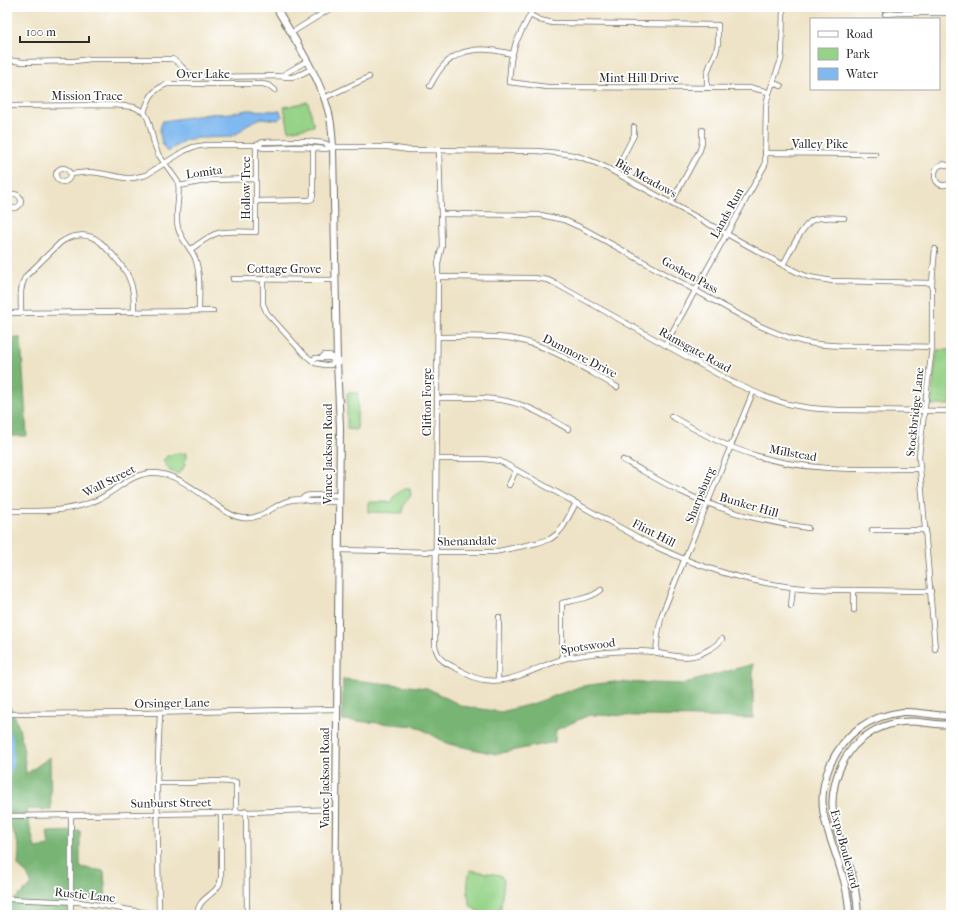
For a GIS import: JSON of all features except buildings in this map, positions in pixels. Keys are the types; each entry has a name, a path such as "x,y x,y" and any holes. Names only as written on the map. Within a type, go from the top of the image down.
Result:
{"main road":[{"name":"Vance Jackson Road","path":"276,7 307,61 324,98 331,120 333,147 336,280 334,360 340,427 335,915"},
{"name":"Expo Boulevard","path":"849,913 845,884 826,824 823,806 823,786 834,756 845,740 861,727 878,718 896,713 909,712 951,716"},
{"name":"Expo Boulevard","path":"858,913 854,882 835,824 832,807 835,781 843,762 851,750 870,732 894,723 911,721 951,724"}],"street":[{"path":"290,33 333,7"},
{"path":"430,86 443,66 459,55 483,49 512,54 519,35 534,7"},
{"name":"Lands Run","path":"665,345 765,165 765,114 769,93 779,69 782,53 783,7"},
{"path":"886,14 927,10 951,13"},
{"path":"530,15 540,20 553,23 718,24 718,43 707,74 707,88"},
{"name":"Mint Hill Drive","path":"512,54 508,82 547,87 752,88 769,93"},
{"path":"7,60 23,62 75,61 90,59 172,59 177,60 186,71 200,77 295,77 311,69"},
{"path":"280,76 307,61"},
{"path":"291,70 295,77"},
{"path":"324,98 369,77"},
{"path":"774,83 781,86"},
{"name":"Over Lake","path":"144,112 156,89 167,84 263,84 270,86 275,90"},
{"name":"Mission Trace","path":"7,106 114,105 134,107 144,112"},
{"path":"144,112 149,122 156,149 178,182 178,228 194,257 198,268 199,311"},
{"path":"615,172 634,135 634,128"},
{"path":"671,203 700,150 702,130"},
{"name":"Big Meadows","path":"70,174 91,172 133,178 146,175 184,151 198,146 256,145 263,142 304,141 324,143 333,147"},
{"name":"Big Meadows","path":"256,145 263,148 304,147 325,149 333,147 388,147 409,150 537,151 573,155 592,161 615,172 783,265 809,277 832,281 932,283"},
{"name":"Hollow Tree","path":"190,250 207,238 222,232 256,232 256,145"},
{"path":"257,201 312,199 313,148"},
{"name":"Clifton Forge","path":"437,654 435,646 438,263 442,246 439,150"},
{"name":"Valley Pike","path":"765,153 875,154"},
{"path":"951,167 946,164 942,165 935,170 934,174 934,178 939,184 947,185 951,183"},
{"name":"Lomita","path":"179,186 210,180 256,179"},
{"name":"Goshen Pass","path":"441,214 533,215 564,220 584,229 770,331 804,342 840,346 932,347"},
{"path":"783,265 803,229 808,223 822,218 844,218"},
{"path":"21,313 21,286 26,276 65,239 78,235 88,236 100,242 122,265 128,274 133,290 134,312"},
{"name":"Stockbridge Lane","path":"935,249 932,283 932,347 919,456 935,649"},
{"name":"Ramsgate Road","path":"438,277 534,278 548,280 730,381 753,392 797,406 821,409 951,411"},
{"name":"Cottage Grove","path":"233,279 336,280"},
{"path":"263,279 264,304 267,313 304,354 315,363 331,365 334,360 330,355 324,355 322,358 314,358 312,360"},
{"path":"7,313 213,311"},
{"name":"Dunmore Drive","path":"438,337 498,337 532,344 564,357 617,387"},
{"name":"Sharpsburg","path":"656,652 661,619 753,392"},
{"path":"437,398 508,401 529,408 568,429"},
{"name":"Millstead","path":"671,416 710,438 758,457 806,466 831,468 920,469"},
{"name":"Flint Hill","path":"437,459 500,461 648,543 702,566 738,577 793,587 833,590 931,591"},
{"name":"Bunker Hill","path":"623,460 680,491 708,504 744,516 808,528"},
{"path":"509,485 516,470"},
{"name":"Wall Street","path":"7,512 52,511 78,507 97,500 133,478 142,474 152,473 167,474 177,478 224,510 234,516 243,518 258,516 285,502 300,499 306,496 339,499"},
{"name":"Shenandale","path":"338,550 494,552 550,539 560,530 576,503"},
{"path":"872,530 926,530"},
{"path":"791,606 793,587"},
{"path":"562,659 562,603 590,596 601,590"},
{"path":"854,590 854,610"},
{"path":"498,617 498,680"},
{"name":"Spotswood","path":"437,654 446,663 475,678 498,680 514,678 541,666 562,659 581,656 633,651 656,652 683,656 696,655 715,646 722,638"},
{"name":"Orsinger Lane","path":"7,714 160,713 337,709"},
{"path":"160,713 157,783 160,915"},
{"path":"834,756 843,762"},
{"path":"157,783 213,781 236,782 236,812"},
{"name":"Sunburst Street","path":"7,816 336,809"},
{"path":"197,915 198,908 201,903 220,883 221,812"},
{"path":"246,812 247,915"},
{"path":"71,915 72,815"},
{"name":"Rustic Lane","path":"7,899 79,902 160,915"},
{"path":"849,913 858,913"}],"green space":[{"path":"308,102 314,126 289,131 284,107"},
{"path":"7,338 21,338 27,436 7,436"},
{"path":"937,350 951,350 951,405 931,405"},
{"path":"347,393 358,393 357,430 347,429"},
{"path":"186,453 185,465 178,474 170,471 163,461 167,456"},
{"path":"403,489 410,489 411,495 404,505 403,513 369,512 369,502 392,502 394,497"},
{"path":"753,664 753,718 589,715 556,730 555,742 496,754 449,744 416,726 342,720 343,679 427,688 462,706 501,712 535,703 582,686 613,682 682,684"},
{"path":"7,702 19,727 26,774 50,757 51,810 26,809 35,848 49,846 47,832 80,831 80,867 104,871 106,902 69,898 67,915 7,915 7,902 11,902 32,885 27,874 18,866 19,846 7,820"},
{"path":"470,870 500,875 504,880 500,915 483,914 471,907 468,897 468,880"}],"water":[{"path":"247,110 280,111 282,116 278,120 261,118 248,124 238,133 229,137 185,140 167,152 160,137 160,129 163,121"}],"waterway":[{"path":"7,735 9,739 9,767 7,772"}]}
